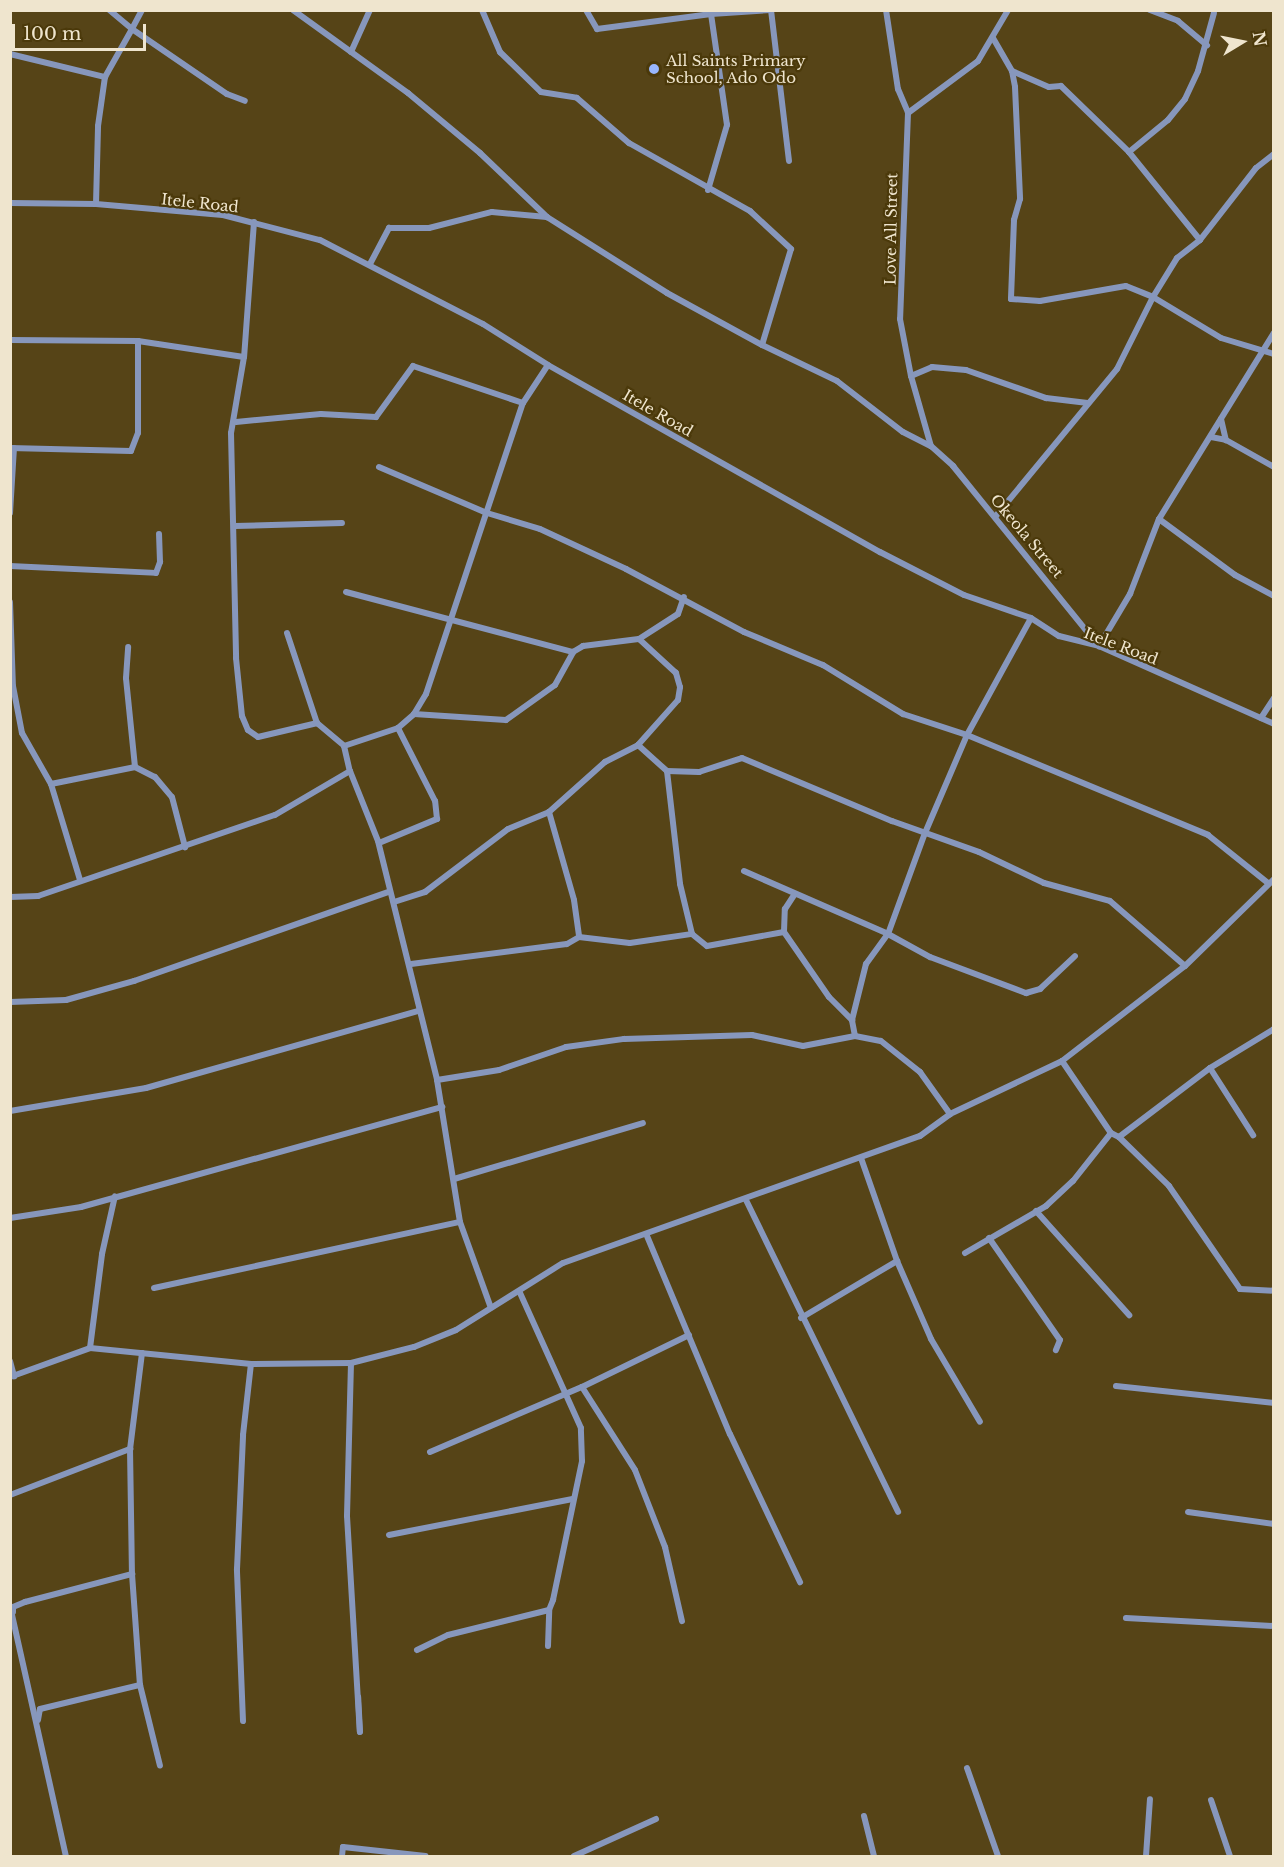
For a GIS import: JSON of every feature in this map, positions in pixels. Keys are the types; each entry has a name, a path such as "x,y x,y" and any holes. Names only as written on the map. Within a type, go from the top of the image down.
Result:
{"street":[{"path":"109,10 132,29 227,94 245,101"},
{"path":"96,204 98,126 105,77 142,10"},
{"name":"Okeola Street","path":"293,10 351,52 480,153 547,217 668,293 762,345 837,381 903,432 931,446 953,466 1099,646"},
{"path":"351,52 370,10"},
{"path":"482,10 500,52 541,92 577,98 630,143 708,190 750,211 791,249 762,345"},
{"path":"586,10 597,29 711,14 771,10 789,161"},
{"name":"Love All Street","path":"886,10 898,89 908,113 900,319 911,376 931,446"},
{"path":"908,113 962,75 993,38 1008,10"},
{"path":"1150,10 1178,21 1207,45"},
{"path":"1129,152 1168,120 1185,99 1207,45 1214,13"},
{"path":"708,190 727,125 711,14"},
{"path":"993,38 1012,71 1015,87 1020,200 1014,220 1011,299 1040,301 1126,286 1152,297 1221,338 1274,354"},
{"path":"10,54 105,77"},
{"path":"1012,71 1049,87 1061,86 1129,152 1200,240"},
{"path":"1015,87 1027,76"},
{"path":"995,517 1132,345 1152,297 1177,258 1200,240 1256,168 1274,154"},
{"name":"Itele Road","path":"10,203 96,204 224,215 320,240 483,324 548,365 880,552 964,595 1030,618 1059,636 1099,646 1274,724"},
{"path":"370,264 390,228 429,228 492,212 547,217"},
{"path":"254,222 244,357 236,422 231,433 235,526 236,658 242,716 253,736 258,737 317,723"},
{"path":"1099,646 1130,594 1159,519 1274,333"},
{"path":"10,340 138,341 244,357"},
{"path":"10,513 12,448 131,451 138,433 138,341"},
{"path":"344,746 398,728 414,714 426,694 523,403 548,365"},
{"path":"236,422 321,414 376,417 413,366 523,403"},
{"path":"911,376 932,367 966,370 1046,398 1088,403"},
{"path":"1221,419 1226,440"},
{"path":"1211,437 1226,440 1274,467"},
{"path":"10,1361 12,1376 90,1348 251,1364 351,1363 414,1347 456,1330 563,1263 647,1236 746,1200 814,1171 861,1158 920,1136 951,1114 1062,1061 1185,966 1271,881 1208,835 967,735 903,714 823,665 744,632 684,597 540,530 487,513 379,467"},
{"path":"1159,519 1235,575 1274,596"},
{"path":"235,526 342,523"},
{"path":"10,566 156,573 160,562 159,534"},
{"path":"346,592 573,652"},
{"path":"414,714 506,720 555,685 573,652 583,646 639,639 678,614 684,597"},
{"path":"10,602 13,687 22,733 51,784 80,880"},
{"path":"855,1036 852,1020 866,964 888,934 925,832 967,735 1030,618"},
{"path":"287,633 317,723 344,746 350,771 380,846 437,819 435,801 398,728"},
{"path":"394,902 425,892 508,829 549,812 605,762 638,745 678,700 680,687 676,673 639,639"},
{"path":"128,647 126,678 135,767"},
{"path":"1261,718 1274,698"},
{"path":"638,745 667,771 699,772 742,758 979,852 1044,883 1110,901 1185,966"},
{"path":"51,784 135,767 155,777 172,797 185,847"},
{"path":"10,897 38,896 275,815 350,771"},
{"path":"667,771 680,884 692,934 707,946 784,932"},
{"path":"549,812 574,900 579,937"},
{"path":"378,841 388,892 394,902 411,963 419,1011 437,1080 460,1222 491,1308"},
{"path":"744,871 794,896 888,934 930,957 1026,993 1040,989 1075,956"},
{"path":"10,1002 66,1000 134,981 388,892"},
{"path":"794,896 785,909 784,932 829,997 852,1020"},
{"path":"411,963 567,945 579,937 630,943 692,934"},
{"path":"10,1111 146,1088 419,1011"},
{"path":"1119,1137 1210,1068 1274,1029"},
{"path":"437,1080 499,1070 566,1047 624,1040 752,1035 802,1046 855,1036 881,1041 920,1072 951,1114"},
{"path":"1062,1061 1111,1133 1119,1137 1169,1186 1240,1289 1274,1291"},
{"path":"1210,1068 1253,1135"},
{"path":"10,1218 81,1207 115,1196 279,1155 369,1125 442,1107"},
{"path":"454,1179 643,1123"},
{"path":"964,1253 1036,1211 1073,1181 1111,1133"},
{"path":"861,1158 897,1261 931,1339 980,1422"},
{"path":"90,1348 102,1254 115,1196"},
{"path":"746,1200 801,1318 898,1512"},
{"path":"1036,1211 1129,1315"},
{"path":"154,1288 460,1222"},
{"path":"647,1236 800,1582"},
{"path":"989,1238 1060,1340 1056,1350"},
{"path":"801,1318 897,1261"},
{"path":"519,1291 564,1395 581,1428 582,1461 549,1610 548,1646"},
{"path":"430,1452 582,1387 689,1335"},
{"path":"142,1353 130,1449 132,1574 140,1685 160,1766"},
{"path":"351,1363 346,1516 360,1732 358,1696"},
{"path":"243,1721 237,1569 243,1435 251,1364"},
{"path":"1116,1386 1274,1403"},
{"path":"582,1387 635,1470 665,1547 682,1621"},
{"path":"10,1495 130,1449"},
{"path":"388,1535 573,1499"},
{"path":"1188,1512 1274,1524"},
{"path":"14,1620 13,1607 25,1602 132,1574"},
{"path":"10,1606 66,1857"},
{"path":"417,1650 448,1635 549,1610"},
{"path":"1126,1618 1274,1626"},
{"path":"37,1722 40,1709 140,1685"},
{"path":"966,1768 998,1857"},
{"path":"1146,1857 1150,1799"},
{"path":"1211,1800 1230,1857"},
{"path":"864,1816 874,1857"},
{"path":"573,1857 656,1819"},
{"path":"342,1857 343,1847 426,1857"}],"place":[{"name":"All Saints Primary School, Ado Odo","path":"654,69"}]}
